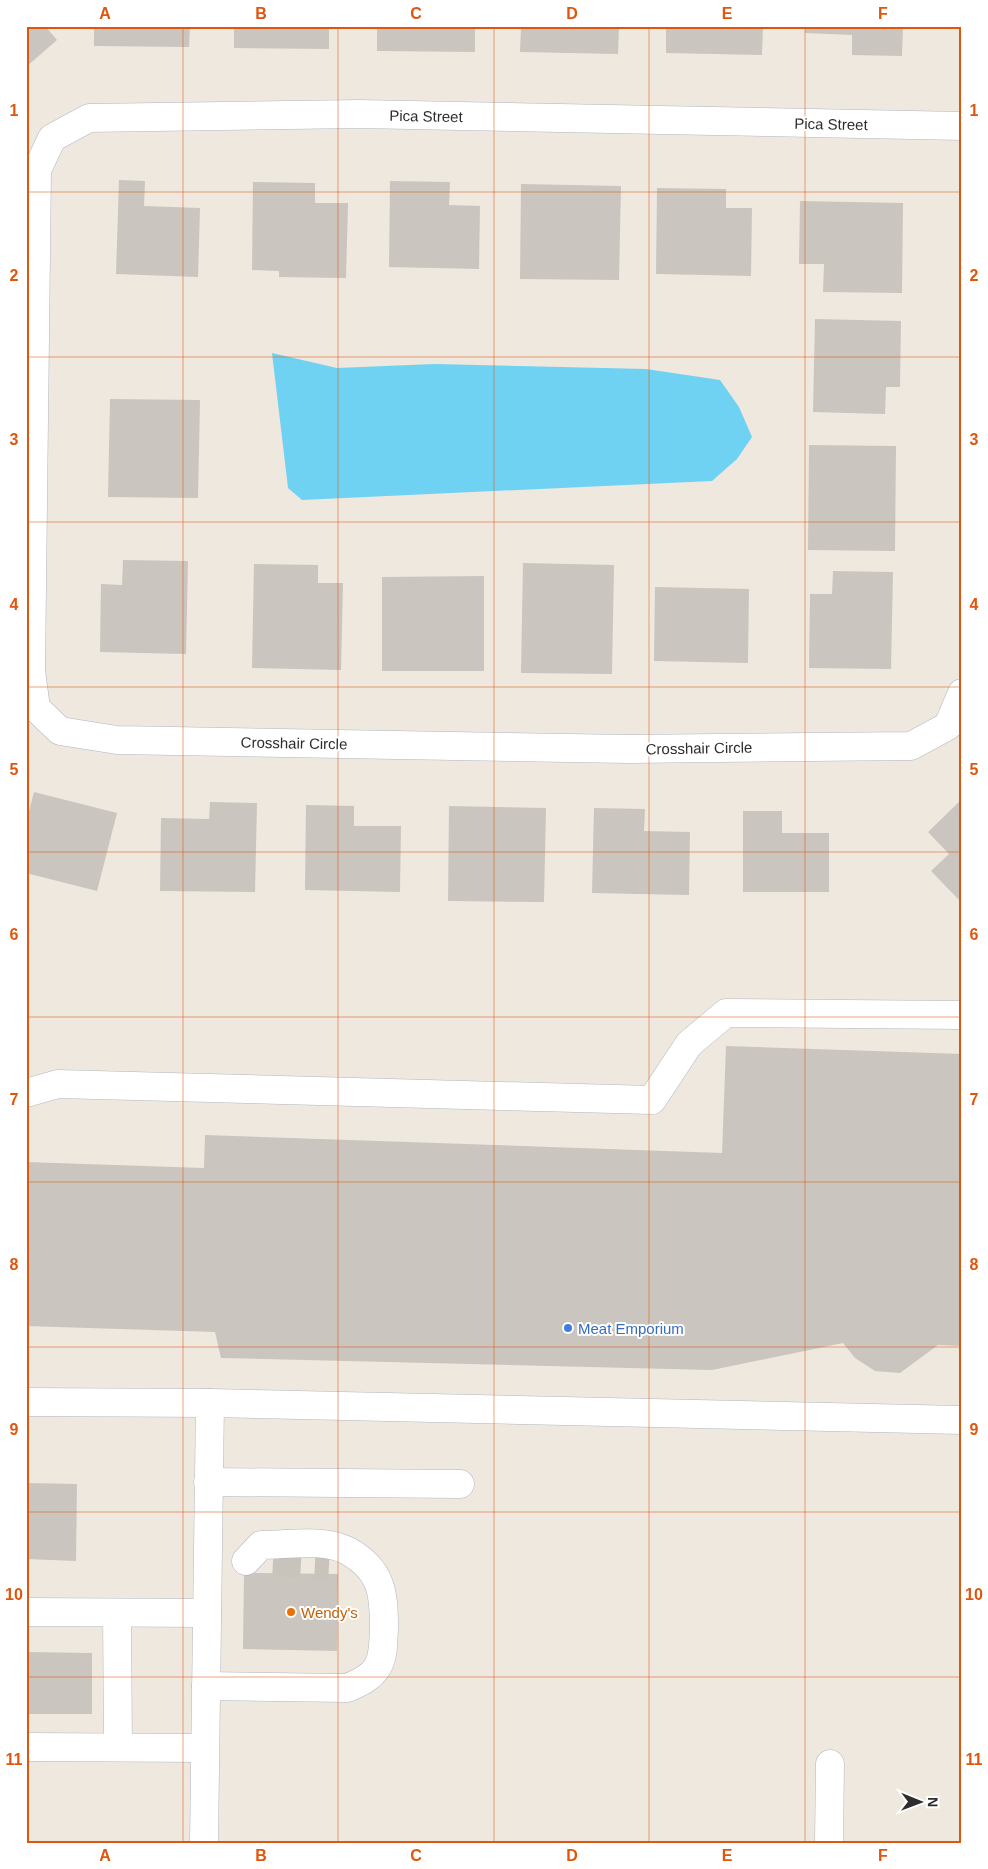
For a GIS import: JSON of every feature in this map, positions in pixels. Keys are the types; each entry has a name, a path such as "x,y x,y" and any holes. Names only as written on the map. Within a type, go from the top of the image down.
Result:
{"street":[{"name":"Pica Street","path":"30,291 37,170 52,138 89,118 360,114 962,126"},
{"name":"Crosshair Circle","path":"30,291 31,671 36,708 60,731 118,740 628,749 911,746 948,726 962,693"},
{"path":"26,1093 58,1084 652,1100 689,1044 726,1013 962,1015"},
{"path":"26,1402 210,1403 962,1420"},
{"path":"204,1843 210,1403"},
{"path":"208,1482 460,1484"},
{"path":"206,1686 347,1688 365,1680 377,1667 383,1652 384,1598 379,1581 369,1566 347,1551 329,1544 261,1545 246,1561"},
{"path":"208,1560 273,1562"},
{"path":"329,1564 369,1566"},
{"path":"26,1612 207,1613"},
{"path":"117,1613 118,1747"},
{"path":"26,1747 205,1748"},
{"path":"829,1843 830,1764"}],"water":[{"path":"272,353 337,368 434,364 646,369 720,380 739,407 752,437 737,459 712,481 302,500 288,488"}],"building":[{"path":"26,26 45,26 57,40 26,67"},
{"path":"94,26 190,26 189,47 94,46"},
{"path":"234,26 329,26 329,49 234,48"},
{"path":"377,26 475,26 475,52 377,51"},
{"path":"521,26 619,26 618,54 520,52"},
{"path":"666,26 763,26 762,55 666,53"},
{"path":"805,26 903,26 902,56 852,55 852,35 805,33"},
{"path":"119,180 145,181 144,206 200,208 198,277 116,274"},
{"path":"390,181 450,182 449,205 480,206 479,269 389,267"},
{"path":"253,182 315,183 315,203 348,203 346,278 279,277 279,271 252,270"},
{"path":"521,184 621,186 619,280 520,279"},
{"path":"657,188 726,189 726,208 752,208 751,276 656,274"},
{"path":"800,201 903,203 902,293 823,292 824,264 799,264"},
{"path":"815,319 901,321 900,387 886,387 885,414 813,412"},
{"path":"110,399 200,400 198,498 108,497"},
{"path":"809,445 896,446 895,551 808,550"},
{"path":"123,560 188,561 186,654 100,652 101,584 122,585"},
{"path":"523,563 614,565 612,674 521,673"},
{"path":"254,564 318,565 318,583 343,583 341,670 252,668"},
{"path":"833,571 893,572 891,669 809,668 810,594 832,594"},
{"path":"484,576 484,671 382,671 382,577"},
{"path":"655,587 749,589 748,663 654,661"},
{"path":"34,792 117,813 97,891 26,873 26,823"},
{"path":"962,799 962,903 931,871 949,854 928,832"},
{"path":"210,802 257,803 255,892 160,891 161,818 209,819"},
{"path":"306,805 354,806 354,826 401,826 400,892 305,890"},
{"path":"449,806 546,808 544,902 448,901"},
{"path":"594,808 645,809 644,831 690,832 689,895 592,893"},
{"path":"743,811 782,811 782,833 829,833 829,892 743,892"},
{"path":"726,1046 962,1054 962,1346 938,1345 900,1373 875,1371 855,1358 843,1343 712,1370 221,1358 215,1332 26,1326 26,1162 204,1168 205,1135 722,1153"},
{"path":"26,1483 77,1484 76,1561 26,1559"},
{"name":"Wendy's","path":"244,1573 338,1574 337,1651 243,1649"},
{"path":"26,1652 92,1653 92,1714 26,1714"}],"tunnel":[{"path":"273,1562 329,1565"}],"place":[{"name":"Meat Emporium","path":"568,1328"},
{"name":"Wendy's","path":"291,1612"}]}
